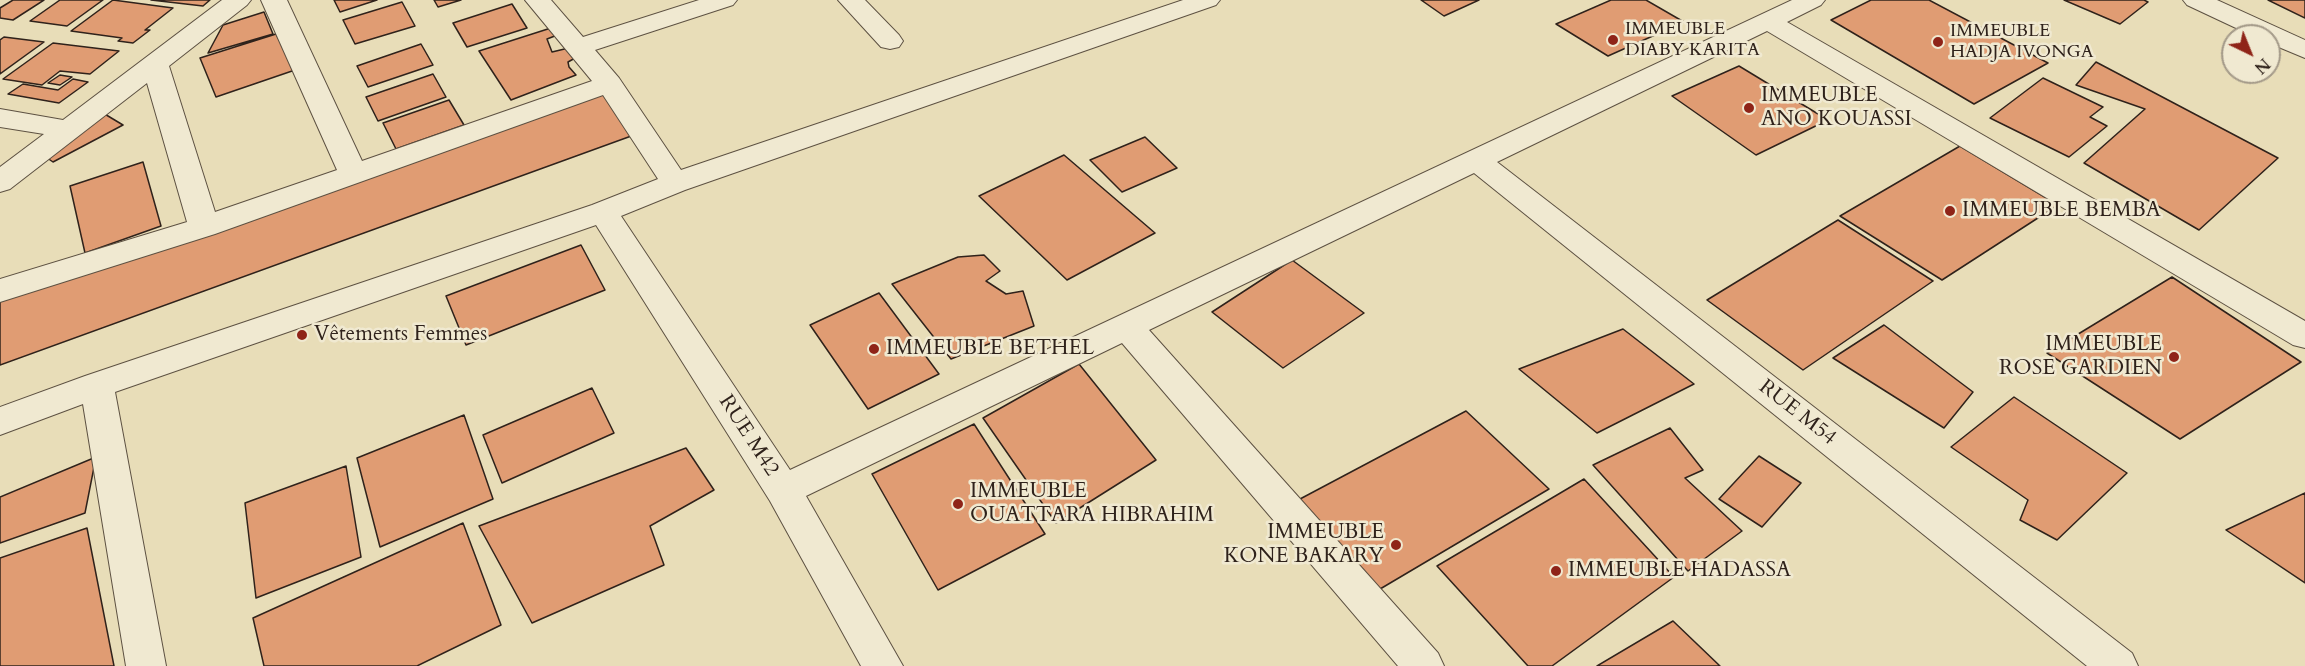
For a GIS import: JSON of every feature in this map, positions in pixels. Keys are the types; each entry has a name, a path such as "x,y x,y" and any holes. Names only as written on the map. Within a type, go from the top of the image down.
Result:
{"street":[{"path":"0,182 238,0"},
{"path":"274,0 354,174"},
{"path":"538,0 609,84 675,183"},
{"path":"579,47 724,0"},
{"path":"851,0 891,41"},
{"path":"0,421 98,385 603,213 675,183 1207,0"},
{"path":"783,490 1812,0"},
{"path":"2196,0 2305,50"},
{"path":"1768,21 2305,336"},
{"path":"155,64 204,227"},
{"path":"0,291 204,227 609,84"},
{"path":"0,118 68,130"},
{"name":"RUE M54","path":"1476,160 2118,666"},
{"name":"RUE M42","path":"603,213 783,490 883,666"},
{"path":"1127,327 1424,666"},
{"path":"98,385 146,666"}],"building":[{"path":"13,0 44,0 13,20 0,18 0,8"},
{"path":"60,0 103,0 67,26 30,21"},
{"path":"113,0 173,8 145,30 150,30 133,43 118,41 122,38 71,31"},
{"path":"151,0 210,0 203,6"},
{"path":"334,0 377,0 340,12"},
{"path":"434,0 461,0 438,7"},
{"path":"1421,0 1479,0 1444,16"},
{"name":"IMMEUBLE DIABY KARITA","path":"1611,0 1646,0 1684,22 1608,56 1556,24"},
{"name":"IMMEUBLE HADJA IVONGA","path":"1871,0 1929,0 2048,63 1974,104 1831,20"},
{"path":"2064,0 2144,0 2148,2 2120,24"},
{"path":"2268,0 2305,0 2305,18"},
{"path":"402,2 415,26 355,44 343,20"},
{"path":"512,4 527,28 467,47 453,23"},
{"path":"264,12 273,34 208,53 223,25"},
{"path":"554,27 560,34 547,39 552,52 577,46 584,53 568,62 576,75 511,100 479,51"},
{"path":"276,34 295,70 216,97 200,58"},
{"path":"4,37 44,42 0,74 0,40"},
{"path":"53,43 119,51 90,74 60,71 42,85 3,79"},
{"path":"421,44 433,65 368,87 357,66"},
{"path":"2096,62 2278,158 2199,230 2084,163 2145,109 2076,85"},
{"name":"IMMEUBLE ANO KOUASSI","path":"1739,66 1828,120 1756,155 1672,96"},
{"path":"433,74 446,97 378,121 366,97"},
{"path":"60,75 72,77 60,85 48,83"},
{"path":"2043,78 2103,107 2090,117 2107,126 2069,157 1990,118"},
{"path":"73,79 88,82 59,103 8,94 23,84 58,90"},
{"path":"605,91 634,135 0,365 0,300"},
{"path":"449,100 464,125 396,149 383,123"},
{"path":"103,113 123,125 53,162 43,155"},
{"path":"1145,137 1177,168 1122,192 1090,160"},
{"name":"IMMEUBLE BEMBA","path":"1960,146 2058,205 1942,280 1840,216"},
{"path":"1064,155 1155,233 1067,280 979,196"},
{"path":"143,162 161,226 85,253 70,186"},
{"path":"1838,220 1933,281 1803,370 1707,300"},
{"path":"581,245 605,290 466,345 446,296"},
{"path":"984,255 1000,271 986,281 1006,294 1023,291 1034,326 951,359 892,284 958,257"},
{"path":"1292,260 1364,313 1283,368 1212,312"},
{"name":"IMMEUBLE ROSE GARDIEN","path":"2172,277 2301,362 2180,439 2047,353"},
{"name":"IMMEUBLE BETHEL","path":"879,293 939,374 868,409 810,325"},
{"path":"1884,325 1973,392 1944,428 1833,358"},
{"path":"1623,329 1694,384 1597,433 1519,369"},
{"path":"1079,364 1156,460 1056,523 983,418"},
{"path":"592,388 614,433 502,483 483,435"},
{"path":"2014,397 2127,473 2057,540 2020,520 2028,500 1951,447"},
{"name":"IMMEUBLE KONE BAKARY","path":"1466,411 1549,489 1375,592 1300,499"},
{"path":"464,415 493,499 380,547 357,458"},
{"name":"IMMEUBLE OUATTARA HIBRAHIM","path":"974,424 1045,534 938,590 872,474"},
{"path":"1670,428 1703,470 1685,478 1742,531 1688,571 1593,465"},
{"path":"686,448 714,490 650,526 664,565 532,623 479,526"},
{"path":"1759,456 1801,483 1762,527 1719,499"},
{"path":"96,457 85,513 0,543 0,497"},
{"path":"346,466 361,557 256,598 245,503"},
{"name":"IMMEUBLE HADASSA","path":"1584,479 1674,577 1552,666 1528,666 1437,566"},
{"path":"2305,493 2305,583 2226,530"},
{"path":"463,523 501,625 417,666 264,666 253,618"},
{"path":"87,528 114,666 0,666 0,558"},
{"path":"1673,621 1720,666 1597,666"}],"place":[{"name":"IMMEUBLE DIABY KARITA","path":"1613,40"},
{"name":"IMMEUBLE HADJA IVONGA","path":"1938,42"},
{"name":"IMMEUBLE ANO KOUASSI","path":"1749,108"},
{"name":"IMMEUBLE BEMBA","path":"1950,211"},
{"name":"Vêtements Femmes","path":"302,335"},
{"name":"IMMEUBLE BETHEL","path":"874,349"},
{"name":"IMMEUBLE ROSE GARDIEN","path":"2174,357"},
{"name":"IMMEUBLE OUATTARA HIBRAHIM","path":"958,504"},
{"name":"IMMEUBLE KONE BAKARY","path":"1396,545"},
{"name":"IMMEUBLE HADASSA","path":"1556,571"}]}
